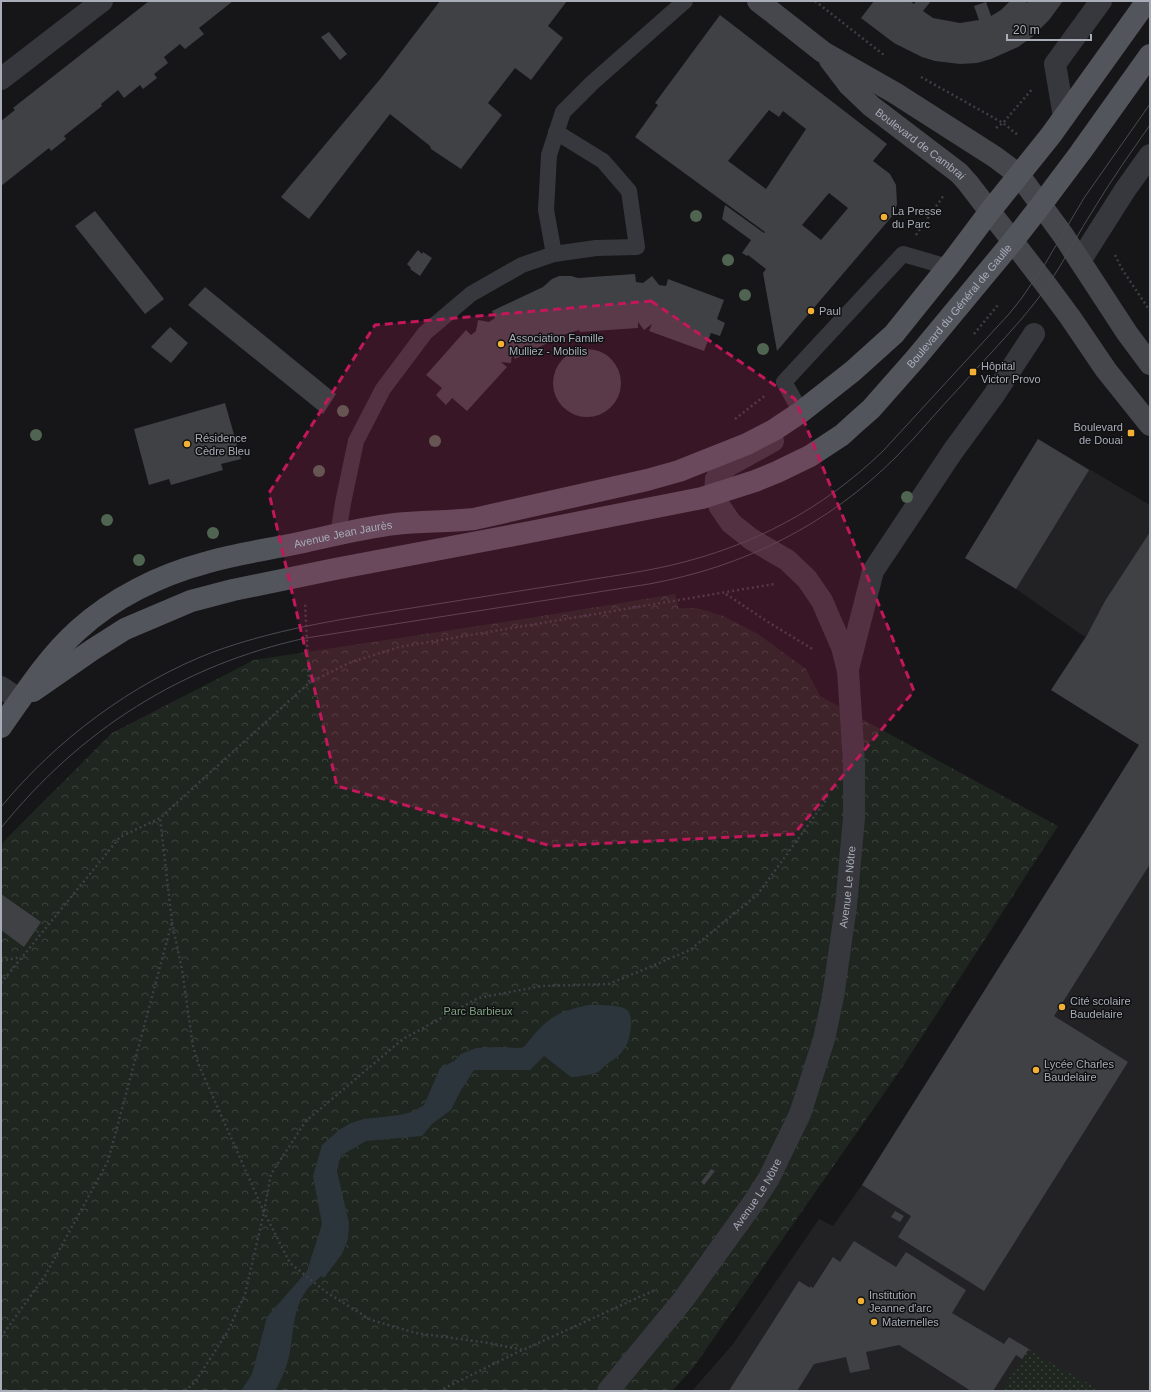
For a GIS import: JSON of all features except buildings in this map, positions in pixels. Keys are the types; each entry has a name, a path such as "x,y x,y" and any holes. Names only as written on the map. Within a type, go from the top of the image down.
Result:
{"main road":[{"name":"Boulevard de Cambrai","path":"758,1 823,52 895,93 995,157 1019,176 1041,205"},
{"path":"801,412 853,371 894,334 1064,117 1147,1"},
{"name":"Boulevard de Cambrai","path":"823,52 849,85 871,106 959,173 1013,241"},
{"name":"Boulevard du Général de Gaulle","path":"715,494 777,472 810,456 842,436 871,409 911,364 1013,241 1080,154 1150,55"},
{"path":"1041,205 1150,364"},
{"path":"1013,241 1070,317 1106,370 1150,426"},
{"name":"Avenue Jean Jaurès","path":"1,727 42,669 61,646 79,629 115,603 156,580 175,572 206,562 395,524 449,522 474,519 647,480 710,459 747,444 774,430 801,412"},
{"name":"Avenue Jean Jaurès","path":"20,700 125,629 191,601 233,590 335,569 525,533 715,494"}],"street":[{"path":"1,80 102,1"},
{"path":"1064,117 1055,64 1101,1"},
{"path":"1080,261 1125,190 1150,155"},
{"path":"848,671 873,571 1034,334"},
{"path":"715,494 716,479 720,473 728,466 772,442 789,429 801,412"},
{"name":"Avenue Le Nôtre","path":"608,1391 683,1300 753,1203 769,1178 800,1114 824,1039 833,997 846,906 853,825 854,769 848,671 842,647 822,600 807,578 787,560 751,539 731,523 720,507 715,494"},
{"path":"1,687 20,700"}],"lane":[{"path":"554,254 546,210 549,155 563,112 592,83 685,1"},
{"path":"338,535 356,441 383,389 425,333 471,294 522,265 554,254 596,248 637,246 629,191 603,160 556,132"},
{"path":"801,412 784,382 904,254 948,267"}],"path":[{"path":"815,1 887,58"},
{"path":"921,77 1003,123 1055,64"},
{"path":"1114,251 1122,270 1150,311"},
{"path":"974,334 998,306"},
{"path":"1,983 120,837 160,818 309,683 349,663 399,647 725,594 807,578"},
{"path":"725,594 814,650"},
{"path":"304,599 309,683"},
{"path":"185,1391 195,1382 228,1331 245,1294 264,1212 271,1174 306,1121 403,1039 478,998 542,986 609,984 690,950 758,894 831,794"},
{"path":"160,818 172,922 182,970 193,1046 198,1063 264,1212 290,1263 326,1292 371,1320 416,1333 489,1343 523,1350"},
{"path":"1,1337 45,1276 108,1161 172,922"},
{"path":"1,961 22,957"},
{"path":"439,1391 523,1350 659,1288"}],"highlighted area":[{"path":"651,301 795,399 914,691 794,834 551,846 337,786 269,493 375,325"}],"shaded area":[{"name":"Cité scolaire Baudelaire","path":"1038,439 1150,505 1150,1391 692,1391 733,1344 819,1219 833,1226 862,1185 1139,745 1051,690 1085,637 1016,589 965,558"},
{"path":"588,1005 608,1005 624,1008 629,1013 630,1017 630,1031 625,1048 618,1056 598,1072 589,1075 571,1077 544,1056 530,1070 474,1070 451,1110 432,1124 422,1136 366,1141 342,1155 337,1171 349,1223 348,1239 342,1254 324,1278 321,1276 309,1287 302,1298 296,1313 288,1361 275,1391 241,1391 252,1374 267,1317 307,1271 322,1224 313,1176 322,1145 339,1130 351,1123 364,1119 400,1115 412,1112 424,1105 440,1068 454,1061 461,1054 476,1048 523,1048 544,1024 551,1019 566,1011"}],"green space":[{"name":"Parc Barbieux","path":"675,594 679,608 695,608 708,611 723,616 758,634 806,669 820,696 1058,826 901,1069 693,1368 672,1391 1,1391 1,845 112,733 254,660"},
{"path":"1029,1349 1035,1354 1102,1391 1001,1391"}],"tram line":[{"path":"1,807 46,759 70,737 97,716 153,680 213,652 236,644 328,622 621,575 672,565 702,557 759,536 811,508 836,491 883,451 1009,314 1045,264 1084,198 1150,104"},
{"path":"1,828 32,793 65,761 100,732 137,706 176,684 217,665 261,650 306,638 649,584 684,576 718,567 751,554 782,540 813,523 870,481 896,457 1017,325 1048,285 1101,197 1150,125"}],"place":[{"name":"La Presse du Parc","path":"884,217"},
{"name":"Paul","path":"811,311"},
{"name":"Association Famille Mulliez - Mobilis","path":"501,344"},
{"name":"Hôpital Victor Provo","path":"973,372"},
{"name":"Boulevard de Douai","path":"1131,433"},
{"name":"Résidence Cèdre Bleu","path":"187,444"},
{"name":"Cité scolaire Baudelaire","path":"1062,1007"},
{"name":"Lycée Charles Baudelaire","path":"1036,1070"},
{"name":"Institution Jeanne d'arc","path":"861,1301"},
{"name":"Maternelles","path":"874,1322"}]}
